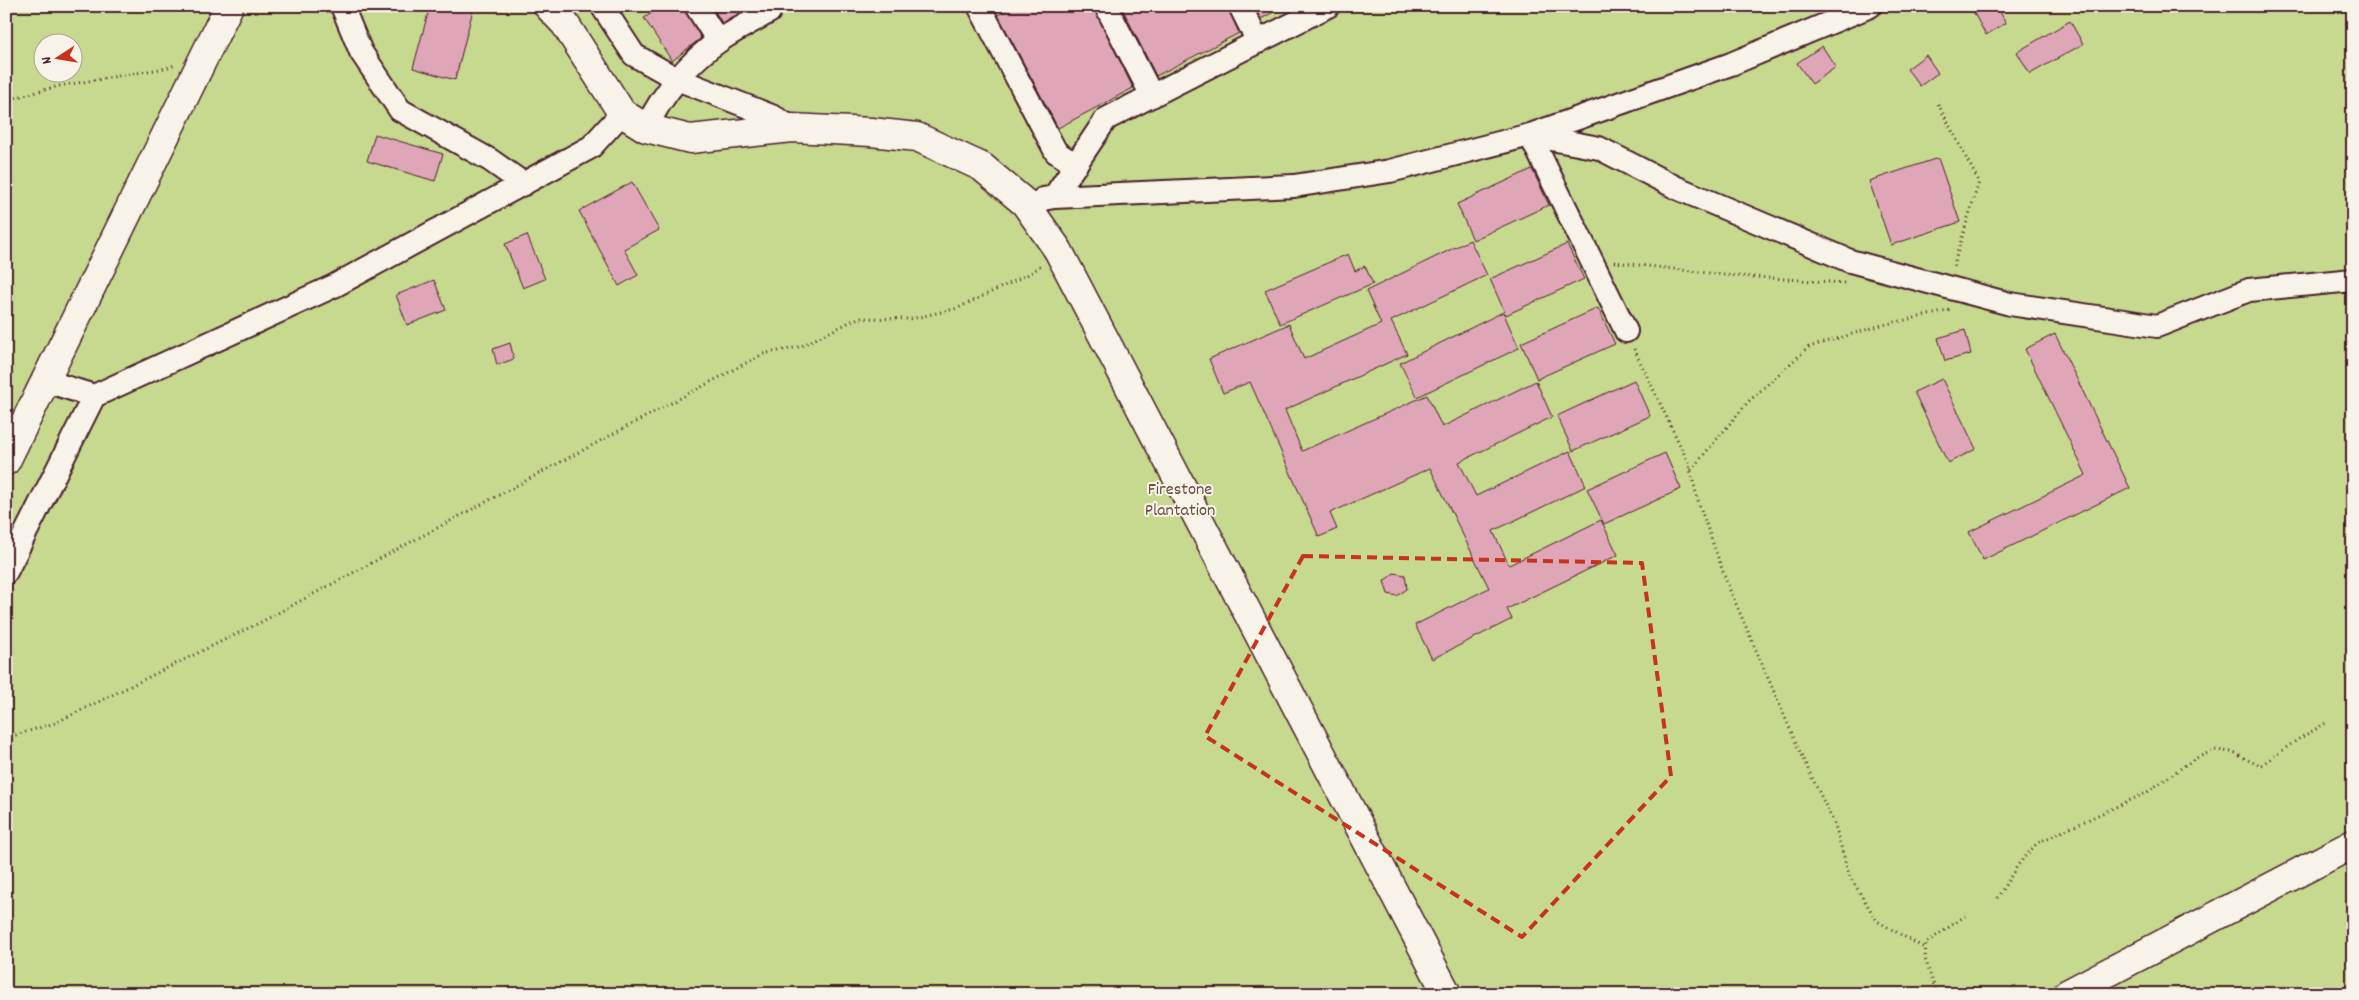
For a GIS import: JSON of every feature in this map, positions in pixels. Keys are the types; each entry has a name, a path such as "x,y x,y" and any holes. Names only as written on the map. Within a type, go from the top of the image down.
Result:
{"street":[{"path":"6,462 228,6"},
{"path":"342,6 361,52 400,110 490,160 524,184"},
{"path":"548,6 565,24 622,113 646,128 690,139 792,128 871,132 917,137 982,167 1025,203 1058,250 1447,994"},
{"path":"602,6 634,55 677,80 774,117 792,128"},
{"path":"696,6 718,41"},
{"path":"979,6 1056,152 1076,165"},
{"path":"1106,6 1152,96"},
{"path":"1240,6 1258,42"},
{"path":"1054,197 1106,119 1328,6"},
{"path":"1025,203 1054,197 1294,186 1390,171 1530,135 1731,64 1870,6"},
{"path":"646,128 654,110 677,80 718,41 769,12"},
{"path":"6,572 94,396 334,286 591,147 622,113"},
{"path":"1530,135 1599,148 1677,188 1850,261 2010,304 2157,326 2249,290 2353,280"},
{"path":"1530,135 1626,330"},
{"path":"46,381 94,396"},
{"path":"2067,994 2353,844"}],"path":[{"path":"6,100 59,86 166,68 175,64"},
{"path":"6,738 55,722 261,622 763,354 799,348 858,318 912,319 958,308 1031,273 1058,250"},
{"path":"1690,470 1748,402 1809,347 1882,325 1960,309"},
{"path":"1626,330 1690,470 1699,504 1727,583 1803,759 1836,825 1849,875 1877,921 1926,949"},
{"path":"1997,898 2018,865 2037,843 2146,793 2194,759 2215,750 2232,752 2260,766 2297,740 2326,724"},
{"path":"1937,994 1925,959 1926,943 1965,916"}],"highlighted area":[{"path":"1303,556 1642,563 1671,776 1522,937 1205,736"}],"green space":[{"name":"Firestone Plantation","path":"6,6 2353,6 2353,994 6,994"}],"building":[{"path":"430,6 474,6 455,80 413,68"},
{"path":"663,6 683,6 701,38 672,61 644,18"},
{"path":"712,6 752,6 722,23"},
{"path":"1014,6 1093,6 1133,88 1058,128 998,15"},
{"path":"1121,6 1227,6 1239,33 1156,76"},
{"path":"1255,6 1284,6 1261,19"},
{"path":"1970,6 1997,6 2006,23 1986,35"},
{"path":"2070,21 2083,44 2030,74 2017,52"},
{"path":"1822,46 1836,67 1812,84 1797,63"},
{"path":"1926,55 1938,73 1920,86 1907,69"},
{"path":"375,134 443,154 435,181 367,161"},
{"path":"1938,158 1960,222 1891,245 1869,181"},
{"path":"1532,169 1549,205 1473,240 1457,204"},
{"path":"632,182 659,230 624,249 638,275 619,286 579,211"},
{"path":"527,235 545,279 523,288 505,244"},
{"path":"1470,240 1487,275 1391,321 1407,354 1285,410 1302,451 1427,395 1442,427 1536,381 1552,417 1459,462 1476,496 1570,451 1586,486 1493,531 1509,565 1601,520 1618,555 1507,609 1512,619 1432,659 1415,625 1489,588 1430,468 1330,513 1337,529 1319,537 1250,382 1223,393 1209,359 1289,324 1304,359 1381,324 1366,291"},
{"path":"1567,244 1584,279 1506,315 1490,279"},
{"path":"1348,254 1355,271 1365,266 1373,284 1280,324 1265,290"},
{"path":"434,280 446,310 407,325 396,295"},
{"path":"1598,308 1615,344 1537,379 1521,343"},
{"path":"1503,312 1519,348 1417,397 1400,363"},
{"path":"1965,330 1971,354 1945,361 1938,338"},
{"path":"2055,334 2130,488 1983,560 1969,532 2086,475 2025,349"},
{"path":"510,343 514,359 497,365 493,349"},
{"path":"1942,379 1976,449 1948,463 1914,392"},
{"path":"1634,380 1650,416 1573,451 1557,416"},
{"path":"1665,453 1681,489 1604,524 1587,489"},
{"path":"1394,573 1405,575 1407,589 1397,596 1388,594 1384,581"}]}
